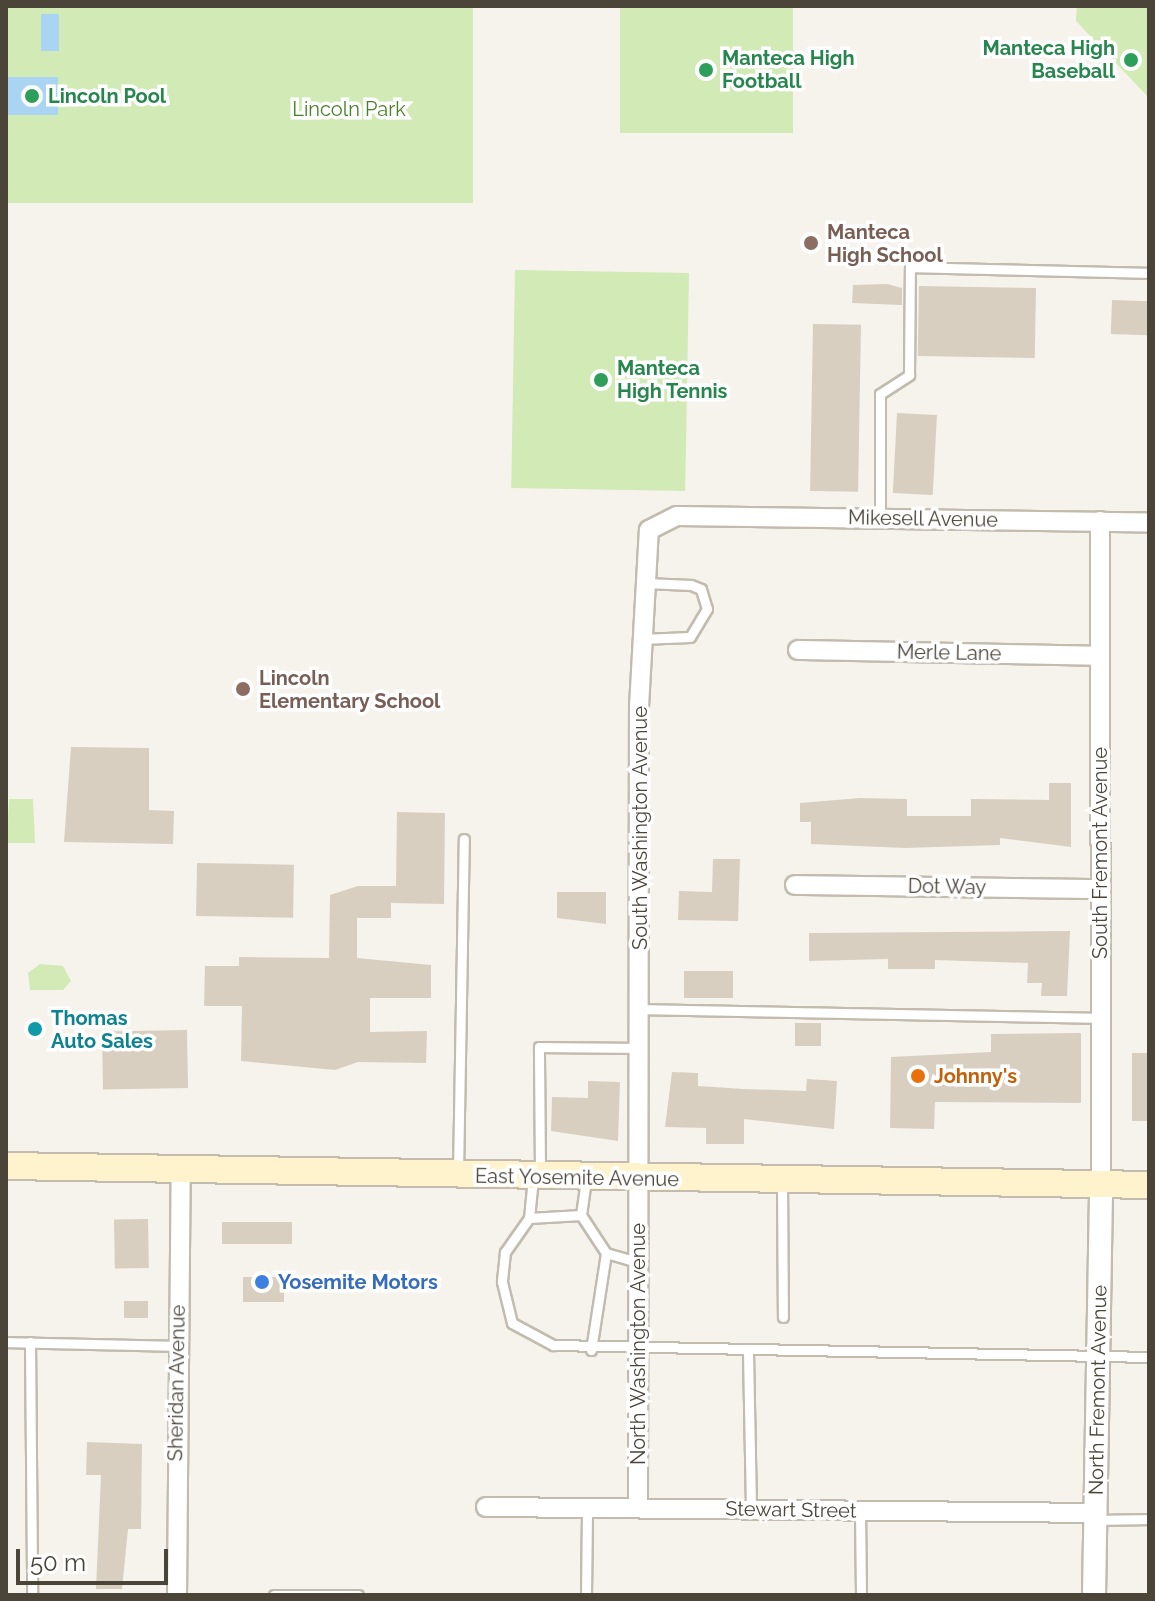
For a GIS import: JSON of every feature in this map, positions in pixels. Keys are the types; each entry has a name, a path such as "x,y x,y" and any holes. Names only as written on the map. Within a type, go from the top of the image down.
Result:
{"main road":[{"name":"East Yosemite Avenue","path":"6,1166 639,1180 782,1178 1149,1185"}],"street":[{"name":"Mikesell Avenue","path":"697,517 1149,523"},
{"name":"South Washington Avenue","path":"639,1180 642,583 649,530 660,520 697,517"},
{"name":"South Fremont Avenue","path":"1100,521 1101,1185"},
{"name":"Merle Lane","path":"798,650 1100,656"},
{"name":"Dot Way","path":"795,885 1099,889"},
{"name":"Sheridan Avenue","path":"177,1595 181,1171"},
{"name":"North Washington Avenue","path":"638,1508 639,1180"},
{"name":"North Fremont Avenue","path":"1094,1595 1101,1185"},
{"name":"Stewart Street","path":"486,1507 1096,1517"}],"lane":[{"path":"880,519 880,394 909,375 910,267 1149,273"},
{"path":"640,639 690,637 707,609 706,597 691,585 642,583"},
{"path":"458,1176 464,839"},
{"path":"640,1009 1101,1018"},
{"path":"640,1048 539,1047 536,1178 529,1218 505,1252 507,1312 534,1338 591,1350 1099,1353 1149,1357"},
{"path":"782,1178 783,1317"},
{"path":"586,1179 581,1215 606,1253 638,1262"},
{"path":"529,1218 581,1215"},
{"path":"591,1350 606,1253"},
{"path":"6,1342 177,1346"},
{"path":"30,1342 32,1595"},
{"path":"748,1352 751,1509"},
{"path":"586,1595 587,1508"},
{"path":"860,1511 861,1595"},
{"path":"1096,1517 1149,1519"},
{"path":"274,1595 358,1595"}],"green space":[{"name":"Lincoln Park","path":"6,6 473,6 473,203 6,203"},
{"name":"Manteca High Football","path":"620,6 793,6 793,133 620,133"},
{"name":"Manteca High Baseball","path":"1077,6 1149,6 1149,98 1076,21"},
{"name":"Manteca High Tennis","path":"515,270 689,273 685,491 511,488"},
{"path":"9,799 33,799 35,843 7,843"},
{"path":"40,964 63,966 71,981 63,990 30,990 28,973"}],"water":[{"path":"41,14 59,14 59,51 41,51"},
{"name":"Lincoln Pool","path":"6,77 58,77 58,115 6,115"}],"building":[{"path":"887,284 902,288 902,305 852,303 853,285"},
{"path":"919,286 1036,288 1035,358 918,356"},
{"path":"1112,300 1149,301 1148,335 1111,334"},
{"path":"813,324 861,325 858,492 810,491"},
{"path":"897,413 937,415 933,495 893,493"},
{"path":"71,747 149,748 149,810 174,811 173,844 64,842"},
{"path":"1049,783 1071,783 1071,847 1000,838 1000,845 905,848 811,844 811,822 800,822 800,803 860,798 907,799 907,816 971,816 971,799 1049,800"},
{"path":"397,812 445,813 444,904 391,903 391,918 357,918 357,958 431,965 431,998 370,998 370,1032 427,1031 426,1063 358,1062 335,1070 241,1061 242,1006 204,1006 205,966 239,966 239,957 329,958 330,895 358,886 396,886"},
{"path":"713,859 740,859 738,921 678,920 679,891 712,892"},
{"path":"197,863 294,865 293,918 196,916"},
{"path":"557,892 606,892 606,924 557,918"},
{"path":"1070,931 1067,996 1041,996 1042,983 1027,983 1028,963 935,960 935,969 888,969 888,959 809,961 809,933"},
{"path":"684,971 733,971 733,998 684,998"},
{"path":"795,1023 821,1023 821,1046 795,1046"},
{"path":"187,1030 188,1088 103,1089 102,1031"},
{"path":"1081,1033 1081,1103 935,1102 934,1129 890,1128 891,1057 991,1052 991,1034"},
{"path":"1132,1053 1149,1053 1149,1121 1132,1121"},
{"path":"672,1072 698,1073 698,1086 744,1089 806,1091 807,1079 837,1081 834,1129 744,1119 744,1144 706,1144 706,1128 665,1127"},
{"path":"588,1081 620,1082 618,1141 551,1131 552,1097 588,1098"},
{"path":"148,1219 149,1268 115,1269 114,1220"},
{"path":"222,1222 292,1222 292,1244 222,1244"},
{"path":"243,1277 284,1277 284,1302 243,1302"},
{"path":"124,1301 148,1301 148,1318 124,1318"},
{"path":"87,1442 142,1444 141,1529 128,1529 122,1589 96,1589 101,1475 86,1475"}],"place":[{"name":"Manteca High Baseball","path":"1131,60"},
{"name":"Manteca High Football","path":"706,70"},
{"name":"Lincoln Pool","path":"32,96"},
{"name":"Manteca High School","path":"811,243"},
{"name":"Manteca High Tennis","path":"601,380"},
{"name":"Lincoln Elementary School","path":"243,689"},
{"name":"Thomas Auto Sales","path":"35,1029"},
{"name":"Johnny's","path":"918,1076"},
{"name":"Yosemite Motors","path":"262,1282"}]}
